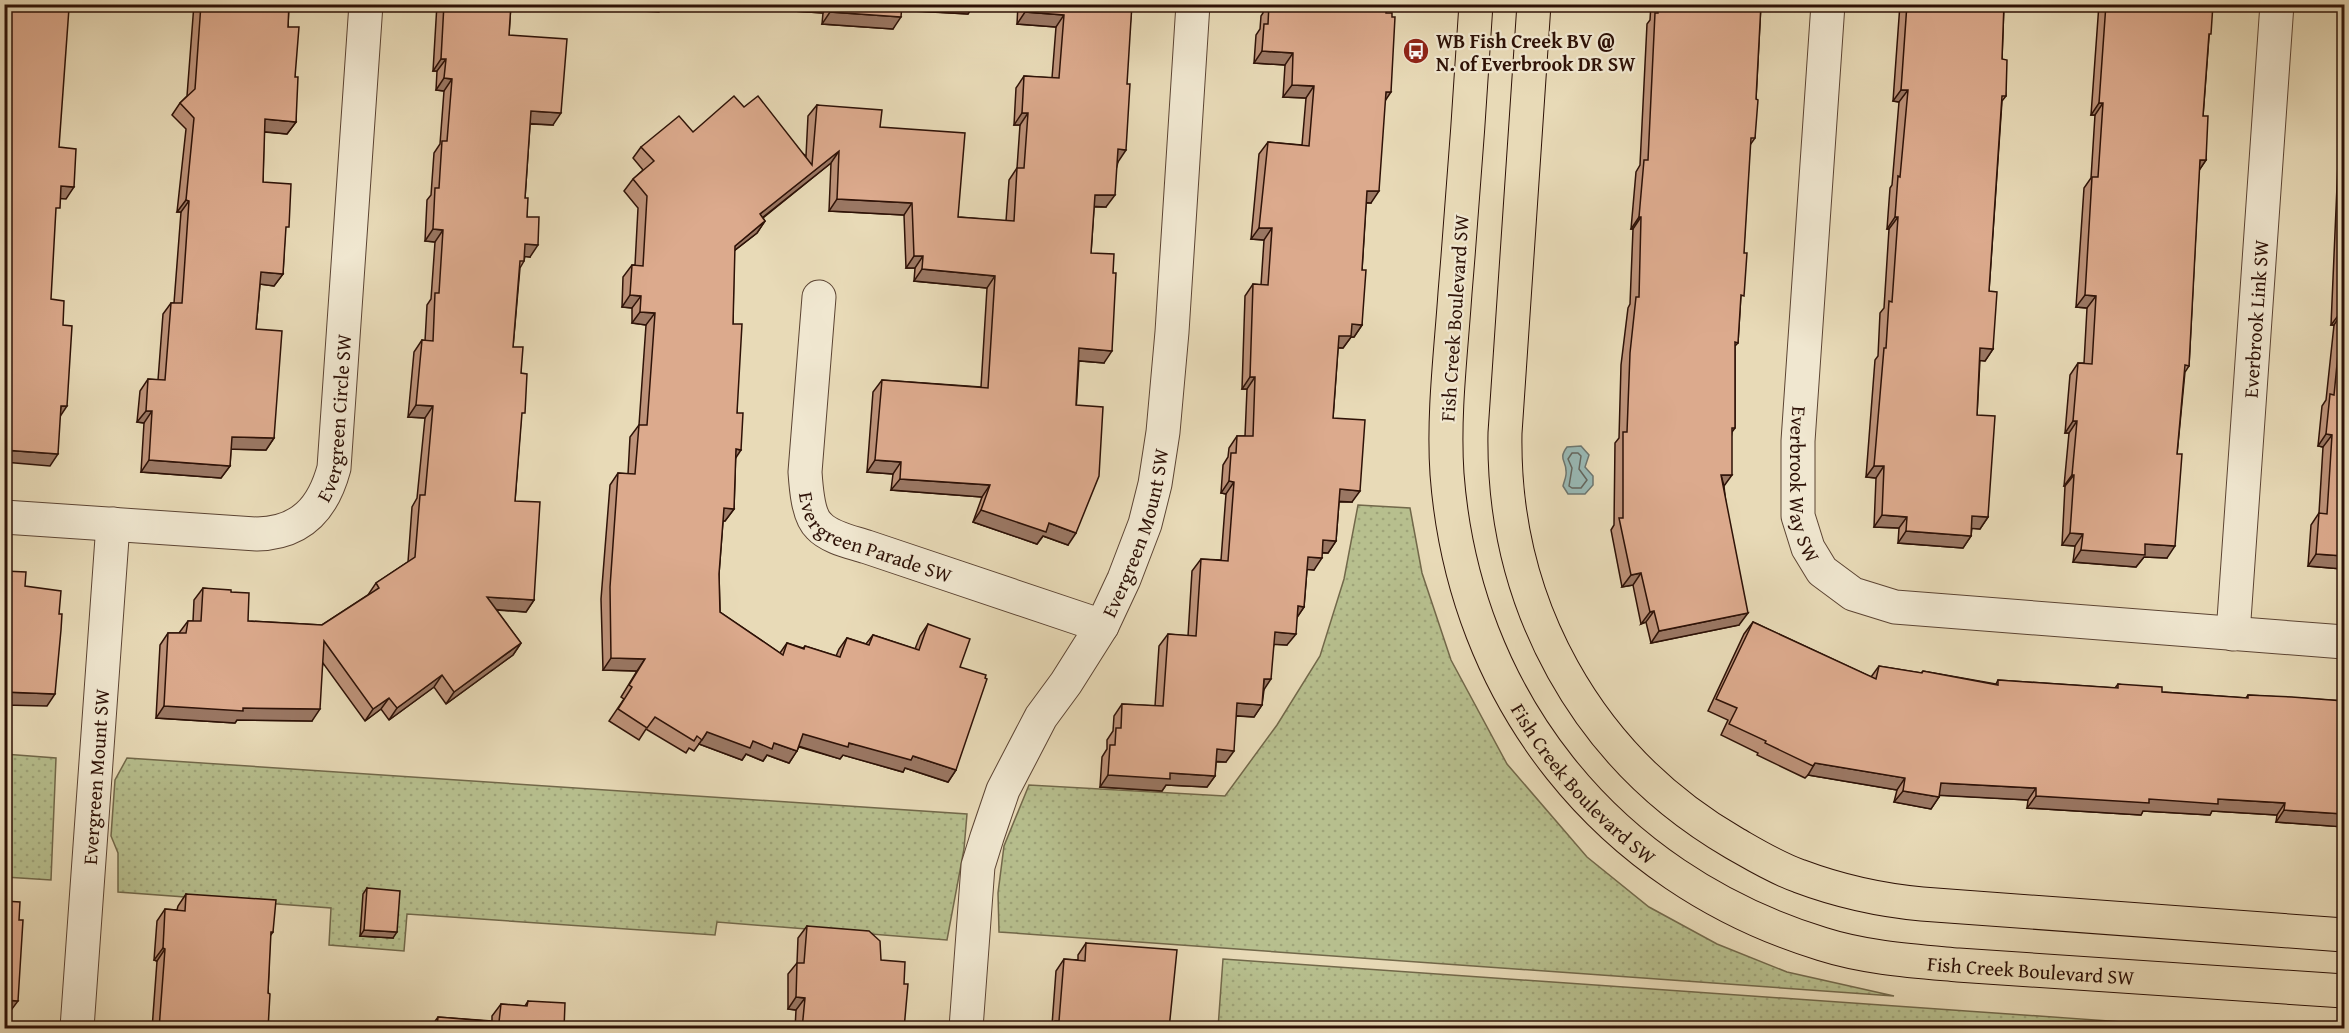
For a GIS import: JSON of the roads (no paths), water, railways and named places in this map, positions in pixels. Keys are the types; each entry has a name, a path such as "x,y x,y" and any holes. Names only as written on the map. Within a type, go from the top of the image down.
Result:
{"main road":[{"name":"Fish Creek Boulevard SW","path":"1476,4 1448,397 1447,473 1457,549 1474,613 1512,698 1556,764 1600,814 1646,853 1697,889 1747,916 1825,945 1900,960 2344,992"},
{"path":"1534,4 1505,421 1504,466 1507,497 1513,536 1523,576 1540,623 1555,656 1607,737 1655,786 1682,809 1718,834 1796,876 1837,889 1879,900 1922,904 2344,935"}],"street":[{"name":"Evergreen Circle SW","path":"4,517 270,534 286,530 315,511 329,487 334,468 366,4"},
{"name":"Evergreen Mount SW","path":"966,1029 978,866 1003,790 1041,717 1066,683 1102,626 1124,579 1145,524 1155,484 1163,432 1172,332 1193,4"},
{"name":"Everbrook Way SW","path":"1828,4 1798,441 1798,516 1808,548 1822,571 1853,594 1895,608 2344,642"},
{"name":"Everbrook Link SW","path":"2233,634 2277,4"},
{"name":"Evergreen Parade SW","path":"819,297 805,472 807,495 818,526 867,547 1102,626"},
{"name":"Evergreen Mount SW","path":"78,1029 113,524"}],"water":[{"path":"1581,446 1589,455 1585,467 1593,476 1593,485 1585,494 1568,494 1563,486 1566,467 1563,454 1567,447"}],"place":[{"name":"WB Fish Creek BV @ N. of Everbrook DR SW","path":"1416,51"}]}
